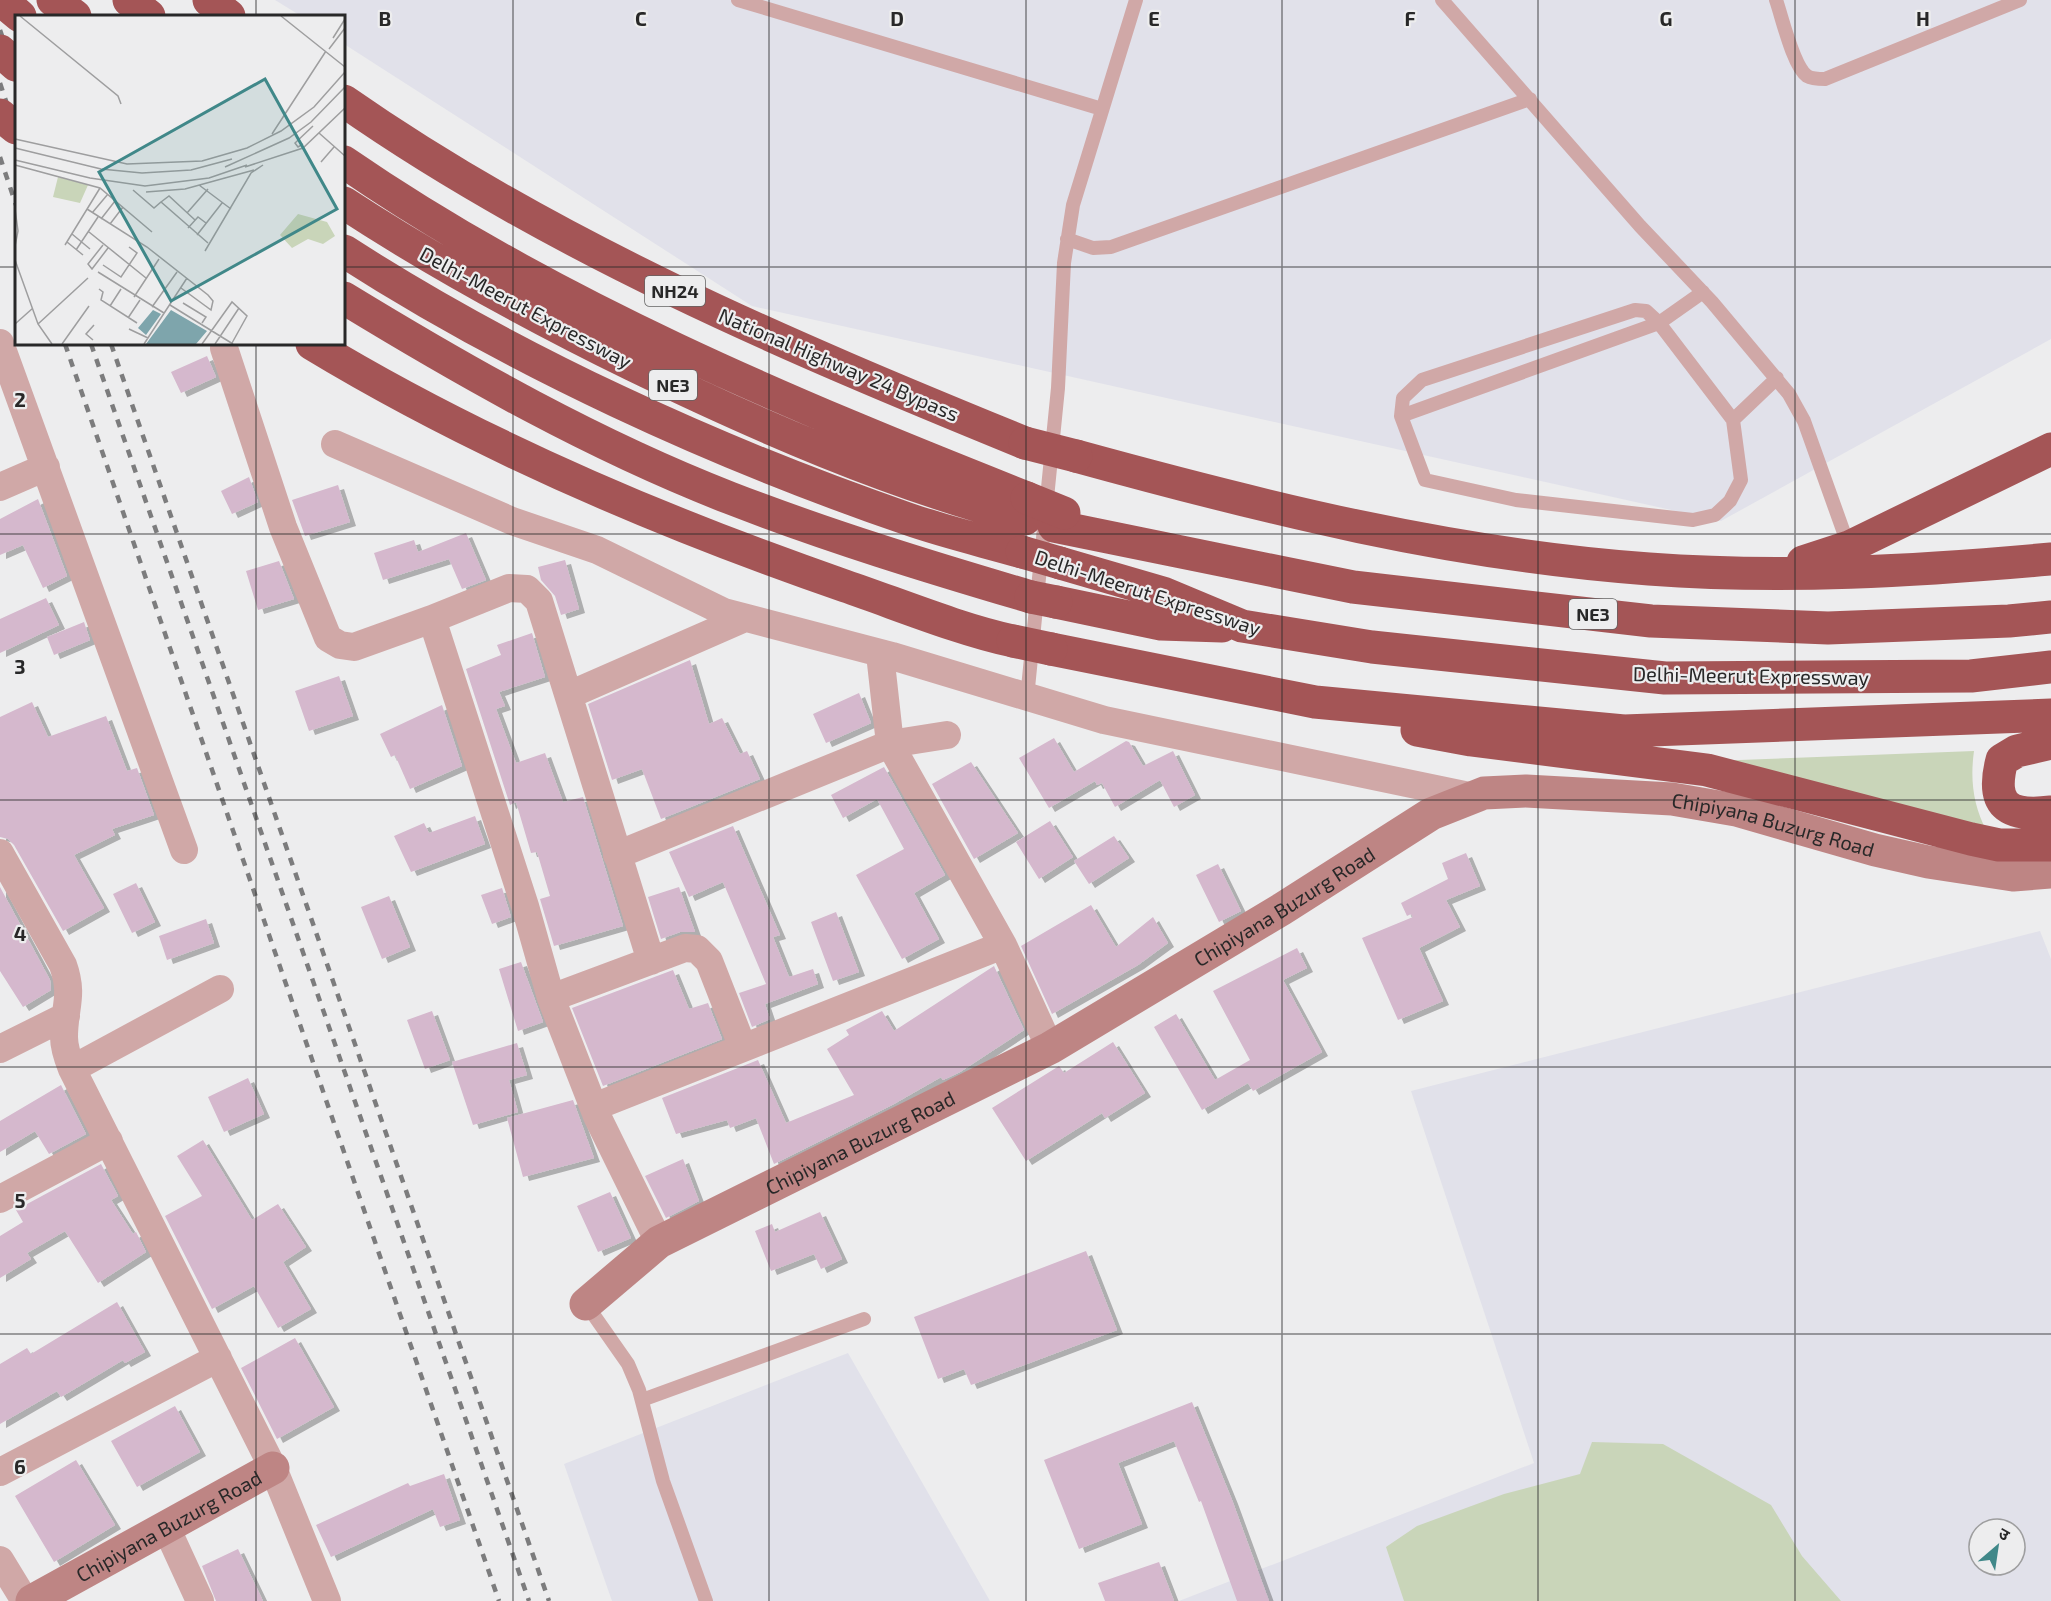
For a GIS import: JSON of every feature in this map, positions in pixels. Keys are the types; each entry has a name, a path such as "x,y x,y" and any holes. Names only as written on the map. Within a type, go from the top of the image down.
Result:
{"highway":[{"path":"1,0 19,15"},
{"path":"129,0 148,15"},
{"path":"209,0 228,15"},
{"path":"0,51 15,64"},
{"name":"National Highway 24 Bypass","path":"345,102 378,125 479,186 579,242 681,294 820,359 1025,443 1238,501 1379,533 1559,560 1649,569 1767,574 1934,569 2051,559"},
{"path":"0,115 15,127"},
{"path":"345,163 451,229 548,284 696,357 1043,514"},
{"name":"Delhi-Meerut Expressway","path":"345,204 397,238 548,323 719,407 955,500 1043,514"},
{"name":"Delhi-Meerut Expressway","path":"345,252 517,353 654,417 789,474 909,520 1163,593 1242,626 1372,647 1665,678 1971,676 2051,667"},
{"path":"345,299 427,349 574,429 728,497 899,558 1043,599 1161,624 1242,626"},
{"path":"314,345 418,405 584,486 792,568 1013,641 1314,702 1624,731 2051,715"},
{"path":"1767,574 1849,547 2051,449"},
{"name":"NE3","path":"1043,514 1141,543 1353,587 1651,621 1828,628 2009,621 2051,617"},
{"path":"1365,707 1396,724 1427,733 1707,770 1971,839 1999,845 2051,845"},
{"path":"2051,743 2016,751 2002,760 1996,781 1998,796 2007,807 2020,813 2051,812"}],"street":[{"path":"224,348 283,527 328,638 340,645 354,647 509,588 527,589 539,601 616,855 651,961"},
{"path":"2,356 46,467 184,850"},
{"path":"335,444 512,521 597,550 696,600 745,618 880,654 1104,720 1474,797"},
{"path":"0,487 46,467"},
{"path":"432,618 525,906 551,998 614,1154 659,1242"},
{"path":"569,694 745,618"},
{"path":"880,654 890,744 1003,945 1050,1048"},
{"path":"616,855 890,744 947,735"},
{"name":"Chipiyana Buzurg Road","path":"586,1304 659,1242 1050,1048 1282,909 1431,814 1474,797 1526,791 1672,799 1736,810 1875,850 1928,862 2005,874 2051,872"},
{"path":"0,854 63,965 70,994 64,1038 72,1070 273,1468 327,1601"},
{"path":"594,1107 1003,945"},
{"path":"551,998 685,948 697,949 709,961 743,1048"},
{"path":"72,1070 220,989"},
{"path":"0,1049 66,1016"},
{"path":"0,1198 109,1141"},
{"path":"0,1472 218,1358"},
{"name":"Chipiyana Buzurg Road","path":"32,1601 273,1468"},
{"path":"166,1527 200,1601"},
{"path":"0,1560 25,1601"}],"lane":[{"path":"738,0 1102,109"},
{"path":"1027,698 1058,388 1067,239 1073,205 1136,0"},
{"path":"1442,0 1777,378 1804,421 1849,547"},
{"path":"1776,0 1799,68 1807,76 1817,80 1825,79 2020,0"},
{"path":"1067,239 1092,248 1111,247 1530,99"},
{"path":"1401,416 1659,323 1703,292"},
{"path":"1635,310 1646,311 1659,323 1733,420 1741,480 1730,501 1715,515 1693,520 1516,500 1425,480 1401,416 1403,398 1422,381 1635,310"},
{"path":"1733,420 1777,378"},
{"path":"586,1304 628,1364 642,1401 663,1481 706,1601"},
{"path":"642,1401 864,1318"}],"shaded area":[{"path":"275,0 2051,0 2051,339 1721,521 752,306 345,45 345,15 299,15"},
{"path":"2040,931 2051,959 2051,1601 1179,1601 1534,1463 1411,1091"},
{"path":"848,1353 990,1601 612,1601 564,1464"}],"green space":[{"path":"1974,751 1972,772 1974,792 1978,812 1987,832 1712,761"},
{"path":"1592,1442 1663,1444 1771,1505 1802,1556 1841,1601 1404,1601 1386,1547 1417,1526 1504,1494 1580,1474"}],"building":[{"path":"207,356 216,377 181,393 171,372"},
{"path":"249,477 258,502 232,514 221,491"},
{"path":"338,485 350,522 305,536 292,500"},
{"path":"38,499 67,576 43,588 23,545 0,555 0,519"},
{"path":"466,533 486,580 462,589 449,559 383,580 374,553 414,540 418,552"},
{"path":"565,560 579,609 561,615 555,596 541,580 538,567"},
{"path":"279,561 294,599 258,610 246,571"},
{"path":"46,598 59,625 0,653 0,619"},
{"path":"84,622 90,640 54,655 47,637"},
{"path":"532,633 545,677 499,692 505,706 496,709 516,763 545,753 563,802 583,797 623,926 554,946 540,899 550,896 537,852 531,853 516,802 510,805 466,669 501,655 497,645"},
{"path":"690,660 709,724 722,718 740,754 747,751 760,779 661,819 642,769 612,780 588,704"},
{"path":"339,676 353,716 309,731 295,691"},
{"path":"859,693 871,723 826,743 813,714"},
{"path":"32,702 48,737 106,716 127,771 137,768 154,815 112,829 115,835 74,855 104,908 63,931 14,845 8,839 0,837 0,717"},
{"path":"442,705 462,766 410,789 395,755 391,757 380,734"},
{"path":"1054,738 1074,772 1126,741 1129,742 1143,766 1173,751 1195,795 1174,807 1160,780 1115,807 1102,783 1097,785 1095,781 1049,808 1019,758"},
{"path":"971,762 1018,833 974,859 932,784"},
{"path":"884,767 945,875 914,893 939,939 902,959 856,875 904,849 877,799 843,818 831,795"},
{"path":"475,816 485,844 411,872 394,836 424,823 429,833"},
{"path":"1050,821 1073,857 1039,879 1016,842"},
{"path":"733,826 780,935 773,937 789,977 813,969 818,984 765,1004 770,1019 752,1027 739,993 766,984 723,882 689,897 669,852"},
{"path":"1114,836 1129,858 1089,884 1074,861"},
{"path":"1466,853 1480,886 1446,900 1460,927 1419,948 1443,1001 1398,1020 1362,938 1413,917 1411,914 1407,916 1401,903 1448,879 1442,863"},
{"path":"1218,864 1241,911 1219,922 1196,875"},
{"path":"136,883 155,922 132,933 113,894"},
{"path":"0,887 50,980 51,990 23,1007 0,971"},
{"path":"679,887 695,932 680,932 661,939 648,897"},
{"path":"502,888 511,917 492,924 481,895"},
{"path":"389,896 410,947 382,959 361,907"},
{"path":"1091,905 1116,947 1153,917 1168,943 1138,965 1052,1014 1021,946"},
{"path":"836,912 859,972 833,981 811,922"},
{"path":"206,919 214,943 167,960 159,936"},
{"path":"1297,948 1307,968 1283,980 1322,1052 1253,1091 1248,1083 1202,1110 1154,1027 1176,1014 1215,1080 1250,1060 1213,991"},
{"path":"521,962 543,1022 518,1031 499,969"},
{"path":"994,966 1024,1030 960,1072 943,1080 941,1077 892,1105 774,1164 756,1118 730,1128 727,1120 676,1134 662,1098 758,1060 786,1123 854,1095 827,1049 849,1035 846,1030 882,1011 894,1031"},
{"path":"673,970 689,1009 708,1003 722,1039 603,1086 572,1008"},
{"path":"432,1011 450,1060 425,1069 407,1020"},
{"path":"1113,1042 1145,1093 1105,1118 1102,1113 1026,1161 992,1108 1059,1066 1064,1073"},
{"path":"517,1043 527,1075 509,1080 518,1112 473,1125 452,1062"},
{"path":"248,1078 264,1114 224,1132 208,1097"},
{"path":"61,1085 86,1134 49,1154 35,1131 0,1152 0,1121"},
{"path":"573,1100 594,1158 523,1177 507,1118"},
{"path":"203,1140 252,1220 278,1204 306,1247 283,1262 311,1309 278,1328 254,1286 212,1309 165,1216 202,1196 177,1156"},
{"path":"683,1159 699,1201 666,1218 645,1176"},
{"path":"101,1164 118,1196 111,1200 133,1234 136,1232 146,1252 98,1283 65,1231 27,1253 31,1259 0,1278 0,1236 23,1222 16,1210"},
{"path":"610,1192 631,1238 598,1252 577,1206"},
{"path":"820,1212 842,1259 821,1269 814,1254 771,1271 755,1231 772,1224 775,1232"},
{"path":"1086,1251 1117,1330 971,1385 964,1369 938,1379 914,1317"},
{"path":"117,1302 145,1352 125,1363 123,1360 61,1397 57,1391 0,1424 0,1364 27,1348 31,1354"},
{"path":"295,1338 334,1407 277,1439 241,1368"},
{"path":"1192,1402 1232,1500 1269,1601 1237,1601 1201,1501 1199,1502 1174,1441 1118,1463 1142,1524 1079,1549 1044,1460"},
{"path":"175,1406 200,1452 137,1487 111,1441"},
{"path":"76,1460 115,1525 54,1562 15,1496"},
{"path":"444,1474 460,1520 440,1527 433,1509 331,1557 316,1525 408,1483 410,1486"},
{"path":"238,1549 263,1601 216,1601 202,1566"},
{"path":"1159,1562 1174,1601 1105,1601 1098,1583"}],"railway":[{"path":"0,30 15,73"},
{"path":"0,83 15,128"},
{"path":"0,157 15,202"},
{"path":"65,345 499,1601"},
{"path":"91,345 529,1601"},
{"path":"111,345 549,1601"}]}
